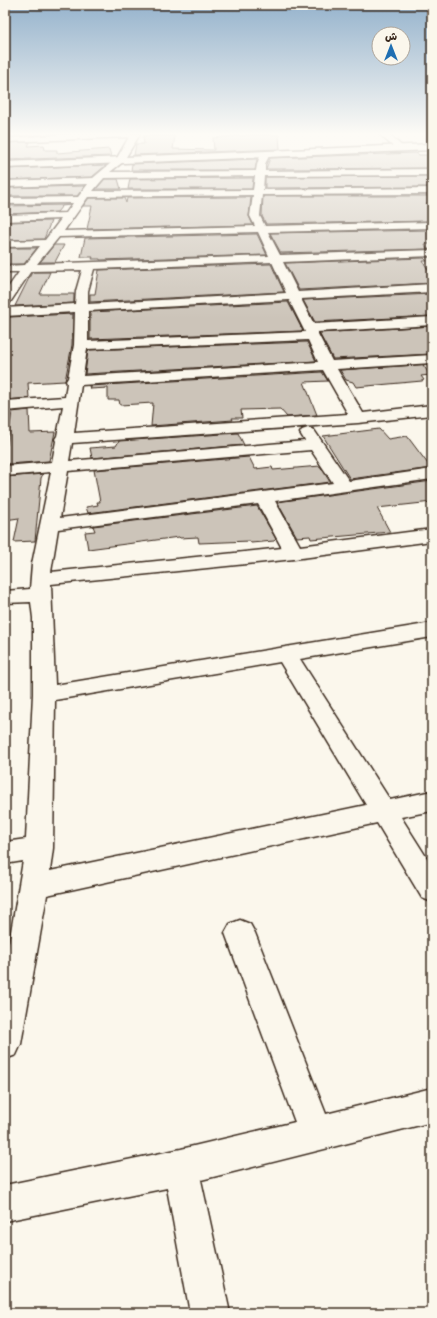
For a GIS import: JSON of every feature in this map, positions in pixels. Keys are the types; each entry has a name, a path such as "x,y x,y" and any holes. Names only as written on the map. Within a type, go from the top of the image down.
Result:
{"street":[{"path":"5,201 149,196"},
{"path":"258,196 255,216 260,229 294,295 327,365 358,418"},
{"path":"7,296 84,197"},
{"path":"5,218 68,218 82,220"},
{"path":"5,244 53,238 260,229 432,224"},
{"path":"5,269 432,253"},
{"path":"5,1044 35,886 39,848 44,694 43,618 40,587 42,564 60,467 71,391 81,345 81,307 84,279 89,265"},
{"path":"5,312 432,288"},
{"path":"81,345 312,332 432,321"},
{"path":"5,406 71,391 327,365 432,358"},
{"path":"63,439 358,418 432,410"},
{"path":"301,422 344,487"},
{"path":"5,470 60,467 317,445"},
{"path":"50,525 264,498 432,474"},
{"path":"264,498 294,553"},
{"path":"5,597 40,587 432,536"},
{"path":"44,694 432,630"},
{"path":"287,654 383,813 432,890"},
{"path":"35,886 383,813 432,801"},
{"path":"5,852 39,848"},
{"path":"240,933 316,1133"},
{"path":"5,1203 182,1167 432,1105"},
{"path":"182,1167 210,1313"}],"building":[{"path":"5,196 77,196 77,196"},
{"path":"263,196 432,196 432,203 426,203 432,213 432,221 266,224 262,216"},
{"path":"251,197 249,216 253,225 87,229 92,206 83,206 89,198 124,198 126,203 127,198"},
{"path":"70,205 62,206 57,212 5,214 5,206"},
{"path":"51,221 44,239 5,240 5,222"},
{"path":"432,230 432,244 425,244 427,249 281,253 270,233"},
{"path":"257,234 267,255 100,260 92,259 93,257 81,257 85,238"},
{"path":"54,245 64,245 55,262 40,262"},
{"path":"5,248 37,248 24,264 5,264"},
{"path":"424,258 427,261 423,261 432,277 432,283 299,290 285,263"},
{"path":"271,264 284,292 90,302 90,294 95,294 99,270"},
{"path":"32,272 50,272 40,294 74,294 74,303 15,306"},
{"path":"432,294 432,316 315,322 303,300"},
{"path":"288,302 303,331 90,339 90,312"},
{"path":"73,314 72,345 65,381 28,383 29,398 5,400 5,325 9,317"},
{"path":"432,326 432,354 333,359 319,333"},
{"path":"307,342 316,361 85,374 88,350"},
{"path":"432,364 423,365 430,375 421,376 424,380 422,381 356,387 353,382 346,380 340,370"},
{"path":"322,372 328,381 304,382 317,415 287,417 280,409 241,410 242,418 232,418 233,420 151,426 153,403 120,405 119,400 108,400 108,388 90,389 89,386"},
{"path":"29,410 30,433 55,432 49,461 5,463 5,445 7,445 12,412"},
{"path":"379,429 388,439 407,436 431,468 350,479 323,436"},
{"path":"238,433 244,445 92,458 90,448 116,446 119,441"},
{"path":"249,457 255,469 272,467 273,470 320,466 330,482 88,513 86,507 98,505 97,502 100,502 94,470"},
{"path":"43,474 41,478 35,541 14,542 19,518 5,520 6,477"},
{"path":"432,481 432,502 377,508 390,532 311,539 310,536 297,537 277,502"},
{"path":"257,506 276,539 274,541 251,543 250,541 199,543 198,537 179,537 88,549 85,532 95,531 93,526"}]}
